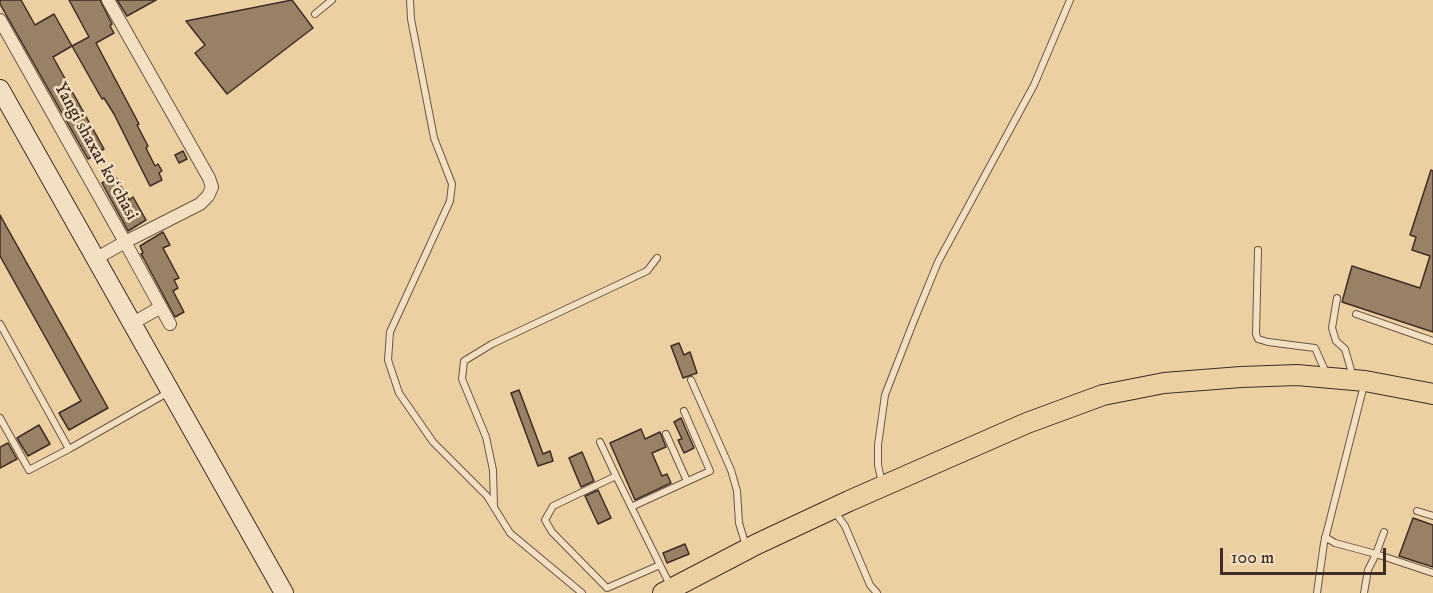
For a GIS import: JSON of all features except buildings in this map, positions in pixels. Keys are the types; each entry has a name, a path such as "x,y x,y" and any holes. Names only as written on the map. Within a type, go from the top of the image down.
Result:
{"main road":[{"path":"0,89 284,593"},
{"path":"667,591 747,549 883,486 1027,423 1103,395 1164,383 1241,376 1297,375 1360,381 1433,394"}],"street":[{"name":"Yangi shaxar koʻchasi","path":"0,20 125,242 200,204 212,187 108,0"},
{"path":"97,258 125,242 170,324"},
{"path":"133,323 161,307"}],"lane":[{"path":"315,14 332,0"},
{"path":"410,0 411,19 434,138 452,184 450,201 390,332 388,360 399,393 433,442 487,496 510,533 582,593"},
{"path":"883,486 878,465 878,445 885,395 938,262 1034,85 1070,0"},
{"path":"1258,250 1256,334 1258,339 1315,348 1328,378"},
{"path":"494,506 493,470 486,437 462,379 464,361 492,344 646,271 657,258"},
{"path":"1317,593 1325,537 1360,381 1345,350 1336,341 1332,328 1337,298"},
{"path":"1356,314 1433,341"},
{"path":"0,324 69,449"},
{"path":"692,380 731,470 737,491 739,524 747,549"},
{"path":"0,418 29,470 171,390"},
{"path":"631,507 710,471 684,411"},
{"path":"666,434 687,481"},
{"path":"600,441 660,565 667,591"},
{"path":"616,476 553,506 545,520 552,532 609,590 660,565"},
{"path":"833,509 845,526 870,585 877,593"},
{"path":"1417,511 1433,516"},
{"path":"1364,593 1368,570 1384,532"},
{"path":"1325,537 1335,543 1433,573"}]}
